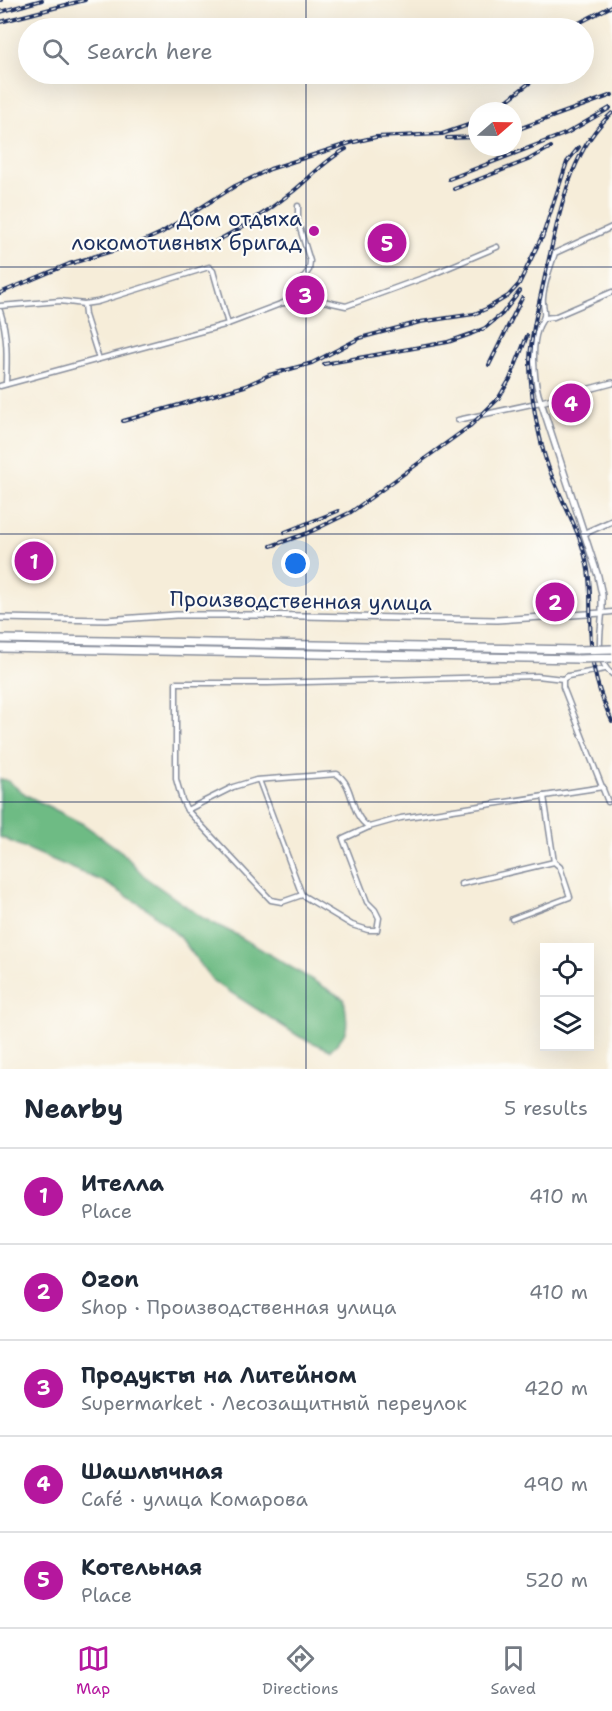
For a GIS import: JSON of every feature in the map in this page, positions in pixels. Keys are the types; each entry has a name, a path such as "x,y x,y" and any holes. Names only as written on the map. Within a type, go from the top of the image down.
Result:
{"highway":[{"path":"0,639 612,649"},
{"path":"0,648 612,658"}],"street":[{"path":"283,303 309,270 310,261 298,222 298,206"},
{"path":"612,227 555,253 544,287 542,301 544,318 537,329 534,369 538,395 585,532 601,587 602,661 605,669 612,674"},
{"path":"0,386 228,324 283,303 315,299 346,306 431,275 497,247"},
{"path":"6,384 8,358 0,308 60,301 84,304 157,285 210,267 228,324"},
{"path":"544,318 554,317 612,292"},
{"path":"84,304 85,315 99,359"},
{"path":"458,420 541,402 612,383"},
{"path":"585,532 612,521"},
{"path":"602,613 612,612"},
{"name":"Производственная улица","path":"0,618 106,620 176,615 255,615 486,620 538,619 602,613"},
{"path":"302,895 282,902 271,900 254,879 187,810 176,779 176,683 537,676 562,679 605,669"},
{"path":"562,679 563,687 608,802"},
{"path":"187,810 233,788 259,780 338,774 345,782 359,818 369,827"},
{"path":"259,780 302,895 352,925 368,930 377,930 379,918 367,902 343,839 369,827 401,818 603,788"},
{"path":"512,919 570,897 561,867 554,862 544,796"},
{"path":"461,884 554,862"}],"green space":[{"path":"0,779 6,780 28,796 83,824 122,852 146,878 203,918 237,935 344,999 347,1022 342,1038 330,1050 300,1037 213,981 181,938 148,909 104,882 0,837"}],"railway":[{"path":"0,12 42,0"},
{"path":"0,22 85,0"},
{"path":"589,18 612,6"},
{"path":"505,102 528,84"},
{"path":"522,128 612,95"},
{"path":"449,179 567,133 610,108"},
{"path":"612,113 585,147 567,187 536,316 530,361 533,404 542,446 552,477 579,538 588,570 593,663 600,693 612,721"},
{"path":"0,293 69,264 139,243 161,233 235,186 270,169 376,137 442,134 468,125"},
{"path":"447,138 468,137"},
{"path":"454,189 528,160 551,147"},
{"path":"542,238 567,162 579,147"},
{"path":"215,242 273,207 346,149"},
{"path":"123,421 245,386 269,375 312,363 360,338 420,322 474,314 486,309 508,296 519,284 544,232"},
{"path":"324,364 448,342 471,334 485,328 502,314 520,291"},
{"path":"489,365 522,298"},
{"path":"271,546 308,533 351,512 470,426 498,399 510,379 527,336"},
{"path":"285,532 338,511"}],"place":[{"name":"Дом отдыха локомотивных бригад","path":"314,231"},
{"name":"Котельная","path":"387,243"},
{"name":"Продукты на Литейном","path":"305,295"},
{"name":"Шашлычная","path":"571,403"},
{"name":"Ителла","path":"34,561"},
{"name":"Ozon","path":"555,602"}]}
